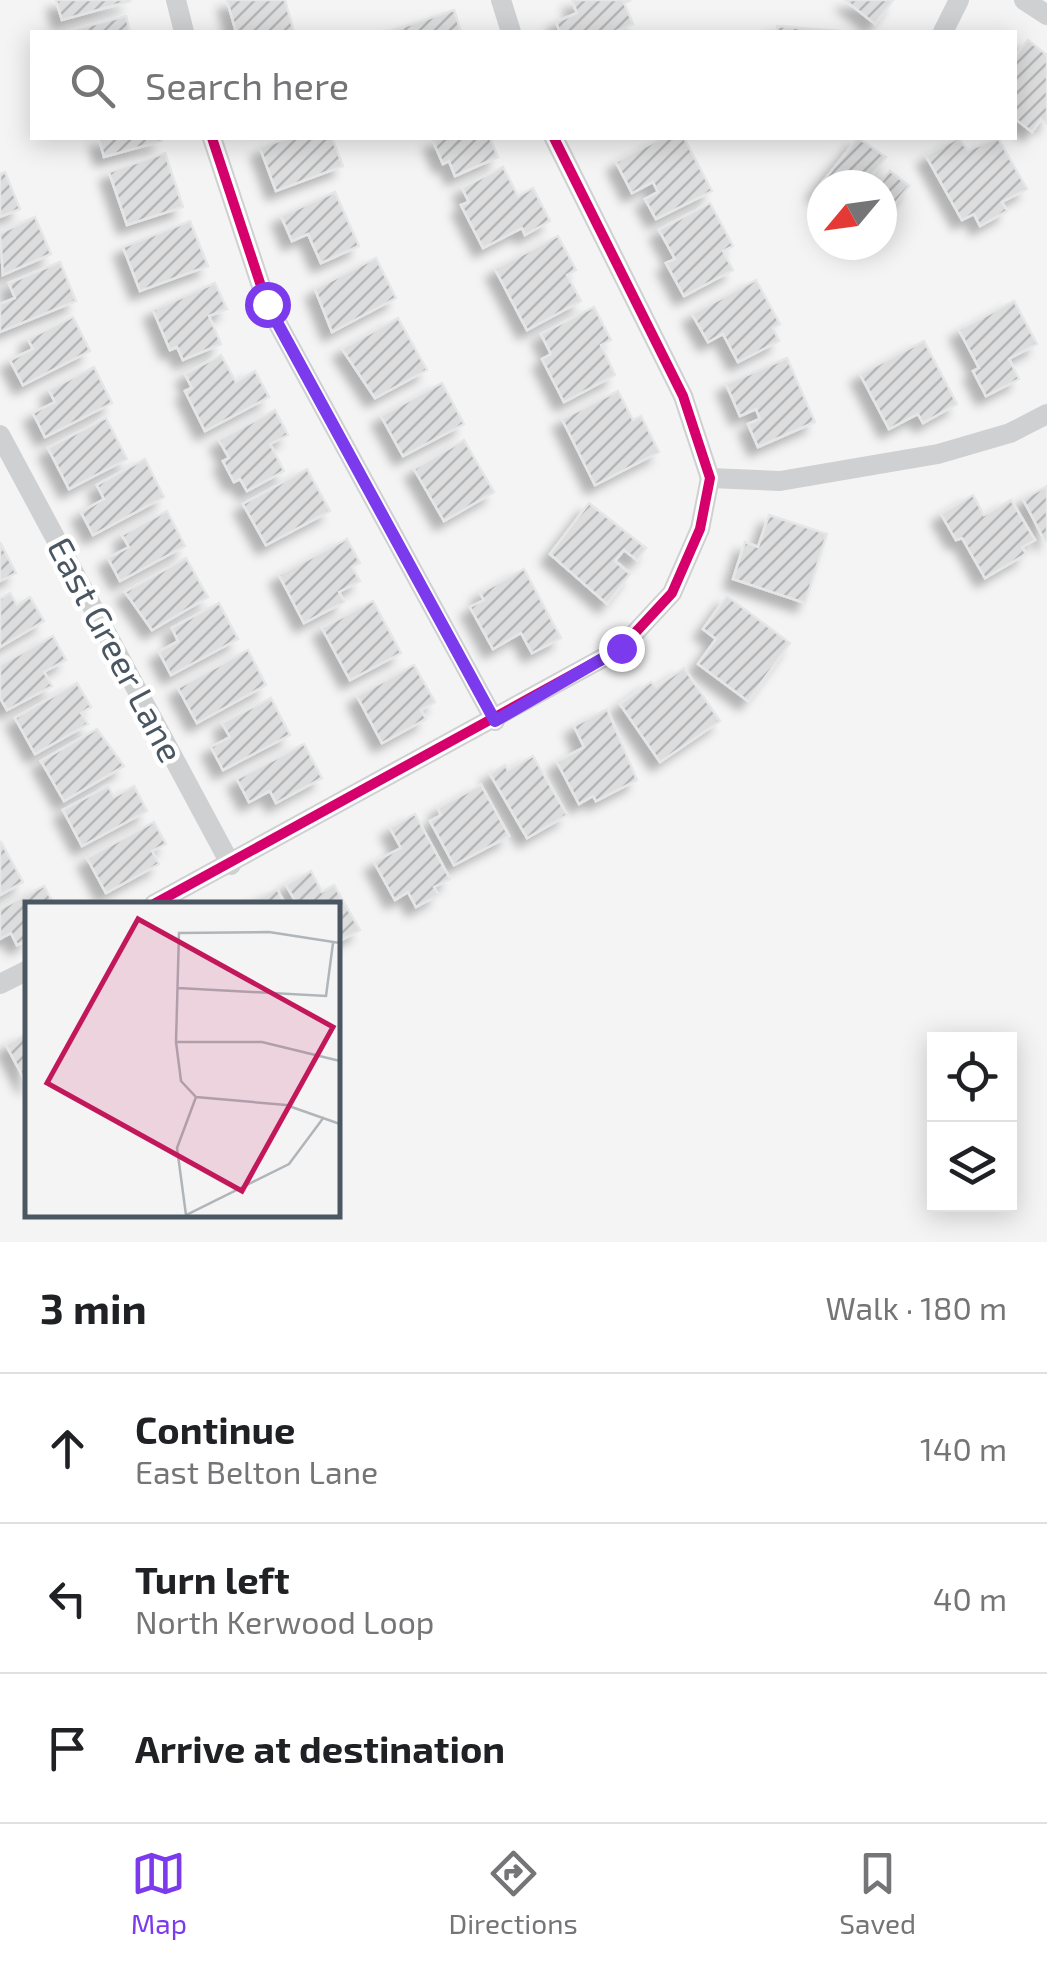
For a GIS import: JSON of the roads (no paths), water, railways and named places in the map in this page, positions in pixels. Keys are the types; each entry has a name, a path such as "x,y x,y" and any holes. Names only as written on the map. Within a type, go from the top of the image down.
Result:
{"street":[{"path":"176,0 184,30"},
{"path":"501,0 511,30"},
{"path":"944,30 960,0"},
{"path":"1024,0 1047,16"},
{"path":"213,140 267,304 495,721"},
{"path":"158,902 495,721 621,648 672,592 700,529 710,478 683,396 555,140"},
{"path":"710,478 780,481 938,454 1010,433 1047,414"},
{"name":"East Greer Lane","path":"0,434 230,865"},
{"path":"0,984 25,972"}]}
